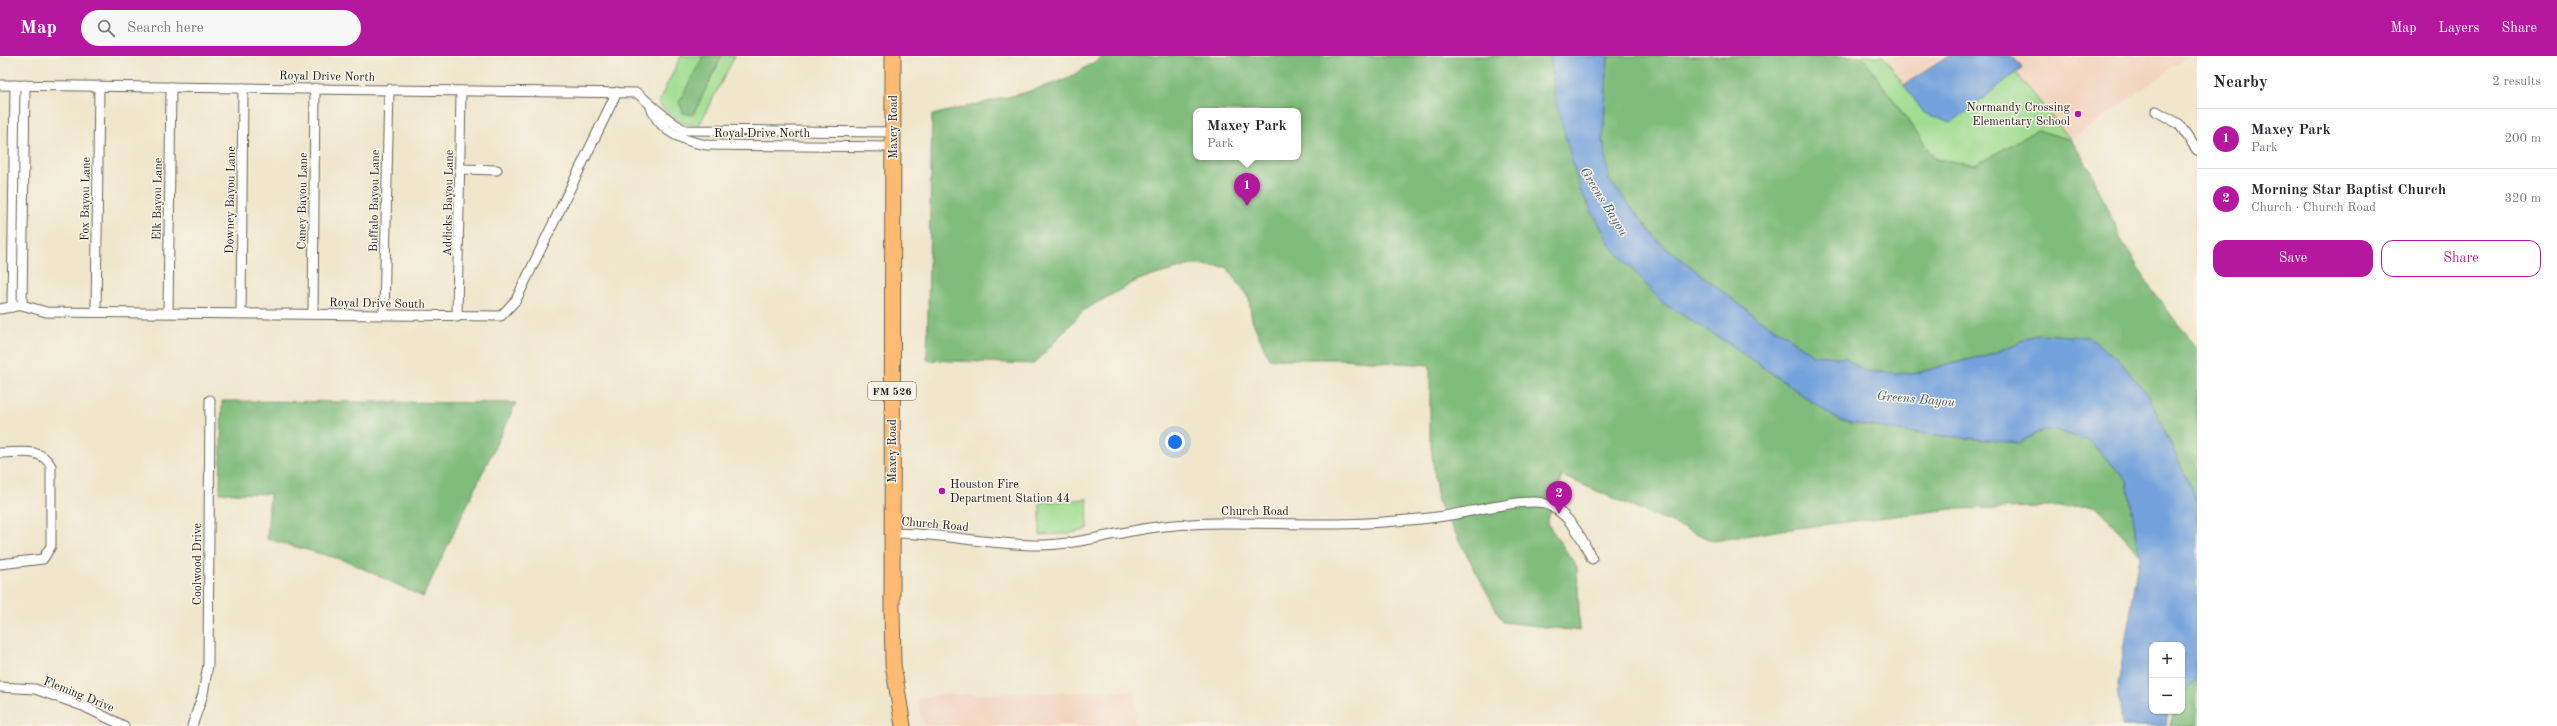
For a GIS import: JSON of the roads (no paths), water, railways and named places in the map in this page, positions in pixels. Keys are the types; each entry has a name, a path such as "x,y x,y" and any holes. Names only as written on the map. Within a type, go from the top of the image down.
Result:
{"main road":[{"name":"Maxey Road","path":"893,56 893,664 904,726"}],"street":[{"name":"Royal Drive North","path":"0,85 637,93 676,126 685,130 795,131 893,139"},
{"path":"12,307 15,85"},
{"path":"22,305 25,85"},
{"name":"Fox Bayou Lane","path":"96,312 98,86"},
{"name":"Elk Bayou Lane","path":"168,312 171,87"},
{"name":"Downey Bayou Lane","path":"241,313 243,88"},
{"name":"Caney Bayou Lane","path":"313,314 315,88"},
{"name":"Buffalo Bayou Lane","path":"384,314 389,89"},
{"name":"Addicks Bayou Lane","path":"457,317 461,169 461,91"},
{"name":"Royal Drive South","path":"0,309 22,305 46,312 384,314 457,317 501,316 516,300 617,92"},
{"name":"Royal Drive North","path":"650,104 653,114 668,130 691,142 707,145 794,146 893,139"},
{"path":"2156,111 2179,124 2197,150"},
{"path":"794,146 795,131"},
{"path":"461,169 497,170"},
{"path":"14,197 24,198"},
{"path":"13,248 23,248"},
{"name":"Coolwood Drive","path":"192,726 203,694 208,665 210,400"},
{"path":"0,452 38,453 47,458 51,466 51,546 43,559 0,564"},
{"name":"Church Road","path":"892,533 932,534 1013,544 1041,545 1084,540 1165,526 1365,523 1442,516 1524,503 1542,503 1558,512 1581,534 1592,559"},
{"name":"Fleming Drive","path":"0,687 35,689 83,706 124,726"}],"water":[{"name":"Greens Bayou","path":"1550,56 1608,56 1603,139 1609,180 1659,242 1758,319 1783,333 1813,355 1846,358 1864,371 1912,374 1994,353 2038,334 2087,337 2117,358 2149,396 2197,502 2197,676 2195,681 2185,690 2185,642 2149,642 2149,714 2168,714 2166,726 2122,726 2118,684 2140,557 2127,480 2089,441 2056,430 2039,432 2019,443 1905,432 1840,421 1725,341 1663,303 1611,246 1580,190 1556,103"},
{"path":"1949,56 2012,56 2022,68 1951,123 1924,113 1904,85"}],"place":[{"name":"Normandy Crossing Elementary School","path":"2078,114"},
{"name":"Maxey Park","path":"1247,206"},
{"name":"Houston Fire Department Station 44","path":"942,491"},
{"name":"Morning Star Baptist Church","path":"1559,514"}]}
